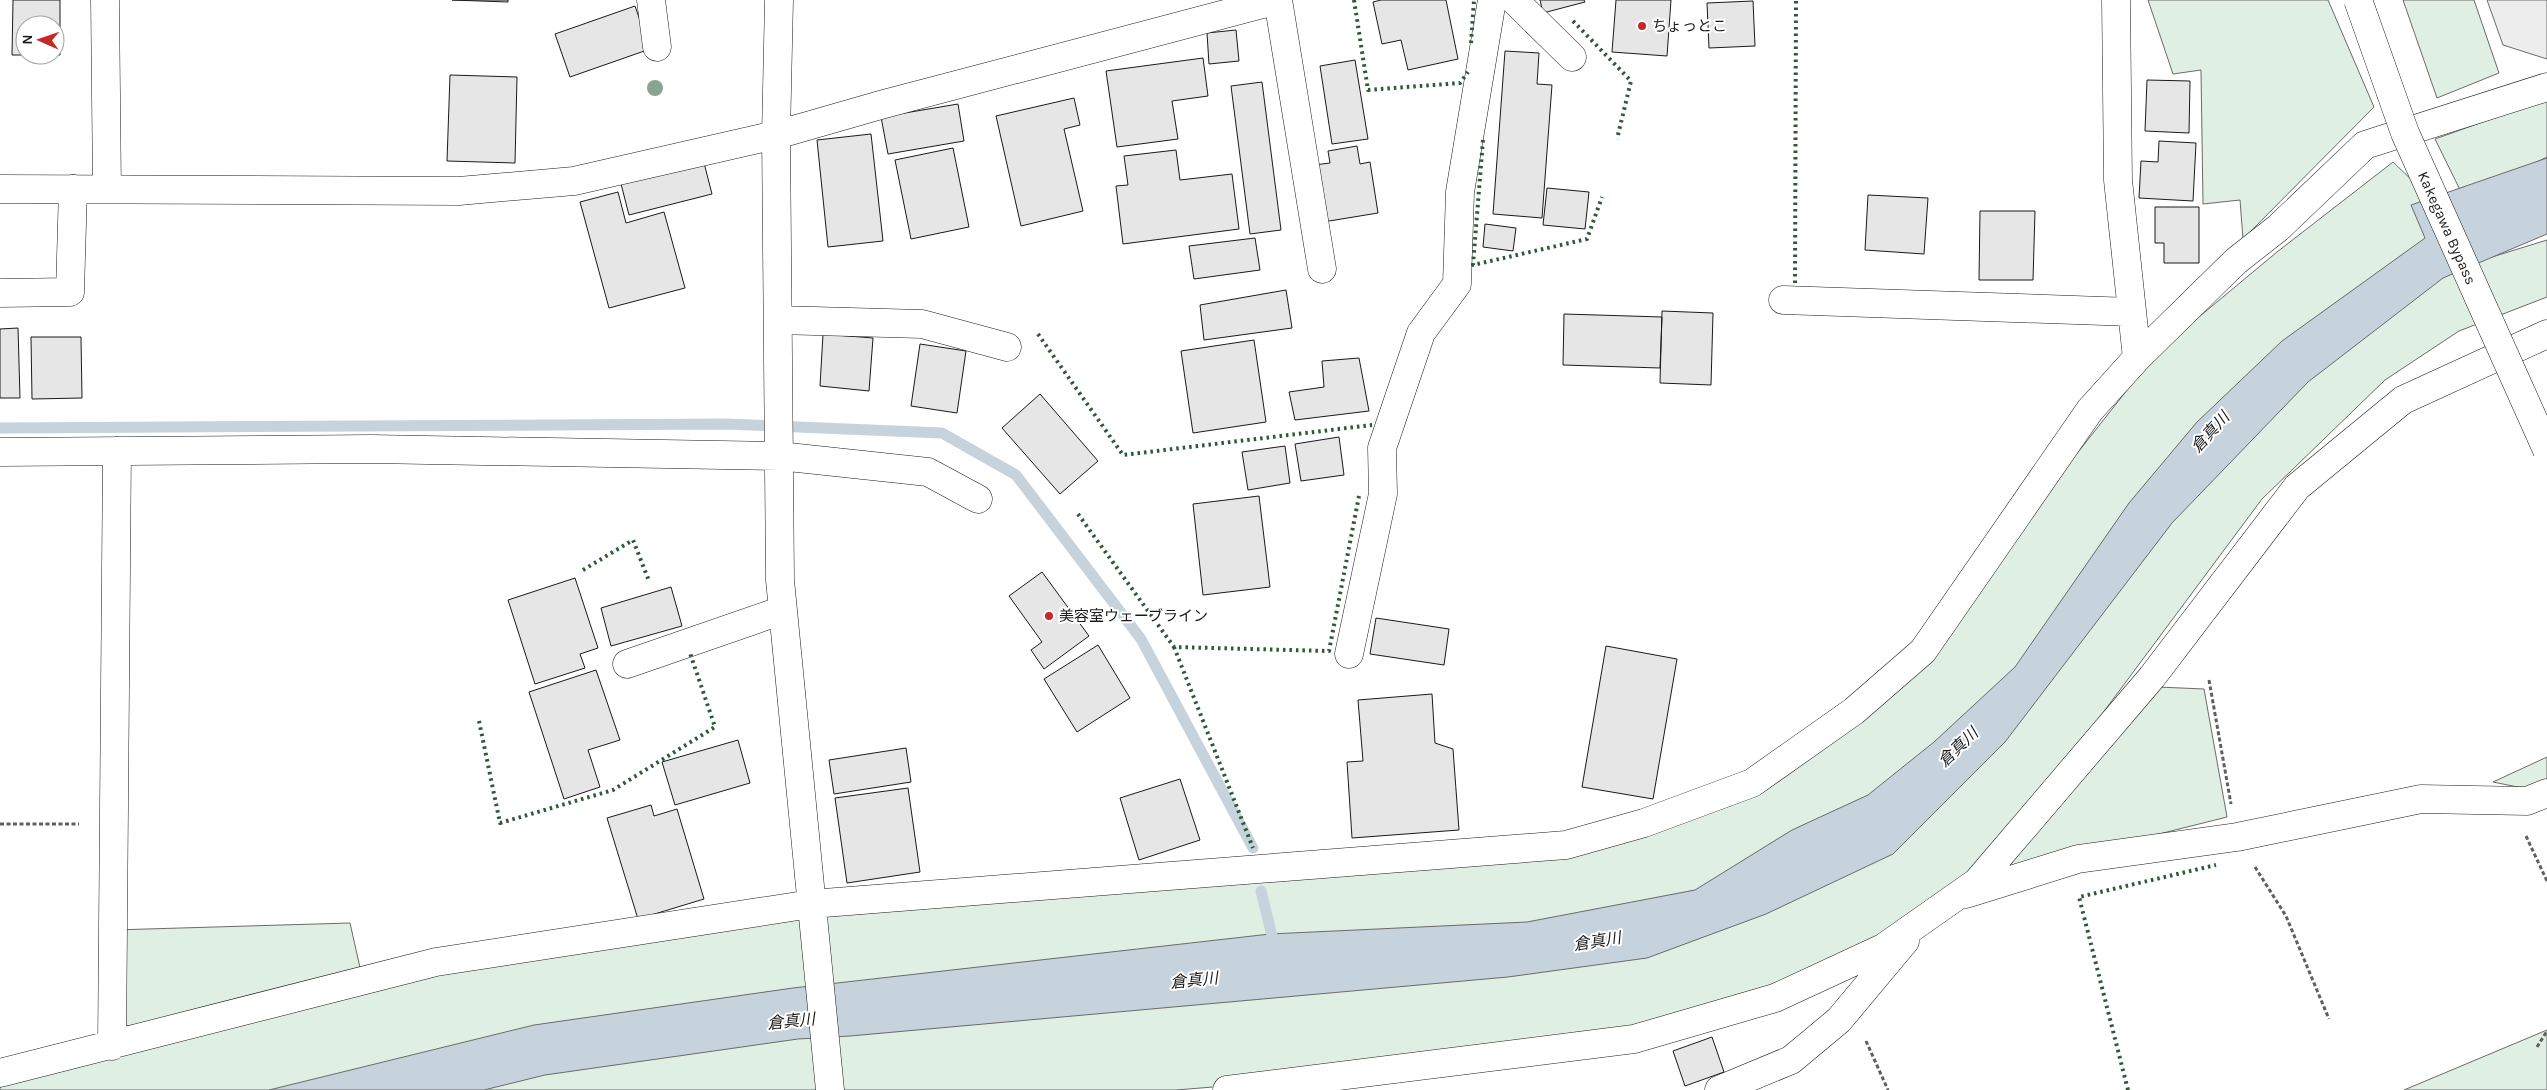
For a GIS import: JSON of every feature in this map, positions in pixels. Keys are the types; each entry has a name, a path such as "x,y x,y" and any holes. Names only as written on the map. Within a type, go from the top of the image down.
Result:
{"main road":[{"path":"105,0 107,189"},
{"path":"651,0 657,47"},
{"path":"779,0 776,134 780,580 830,1090"},
{"path":"0,189 459,191 574,181 776,134 1278,0 1322,270"},
{"path":"1349,654 1383,494 1382,448 1421,333 1457,284 1460,192 1492,0"},
{"path":"1514,0 1572,57"},
{"path":"2116,0 2118,180 2137,358"},
{"name":"Kakegawa Bypass","path":"2358,0 2405,133 2547,450"},
{"path":"0,1073 436,962 811,911 1566,845 1644,823 1752,782 1854,711 1924,651 2090,410 2137,358 2236,261 2278,228 2365,145 2547,87"},
{"path":"0,294 70,292 73,189"},
{"path":"1782,300 2132,312"},
{"path":"778,320 922,324 1007,347"},
{"path":"1227,1090 1634,1038 1775,998 1883,948 1977,882 2152,677 2297,487 2403,400 2547,334"},
{"path":"0,452 371,449 779,456 928,472 978,499"},
{"path":"112,1046 117,451"},
{"path":"628,664 783,610"},
{"path":"1955,898 2078,859 2237,837 2421,798 2527,801 2547,793"},
{"path":"1719,1090 1790,1060 1839,1020 1923,920"}],"path":[{"path":"2209,680 2237,837 2286,916 2329,1019"},
{"path":"2509,799 2547,881"},
{"path":"0,824 114,824"},
{"path":"1851,1006 1888,1090"},
{"path":"2537,1047 2547,1031"}],"green space":[{"path":"2148,0 2328,0 2374,107 2243,239 2240,200 2203,204 2201,70 2173,74"},
{"path":"2403,0 2474,0 2499,73 2437,98"},
{"path":"2547,99 2547,157 2464,198 2435,139"},
{"path":"2393,162 2492,257 2547,240 2547,297 2459,331 2385,380 2262,499 1977,882 1810,982 1574,1046 1336,1077 1176,1090 0,1090 0,1087 387,979 844,901 1566,845 1717,809 1942,624 2158,351 2277,252"},
{"path":"2158,687 2204,689 2227,817 2003,873 2119,731"},
{"path":"2547,757 2547,793 2493,782"},
{"path":"350,923 363,981 112,1029 113,930"},
{"path":"2547,1030 2547,1090 2404,1090"}],"shaded area":[{"path":"2487,0 2547,0 2547,59 2503,45"}],"water":[{"name":"倉真川","path":"2547,158 2547,234 2443,278 2308,382 2172,523 2005,742 1893,854 1766,914 1647,958 1508,977 850,1036 798,1039 545,1075 484,1090 269,1090 534,1025 793,988 1270,934 1527,922 1695,890 1792,830 1868,795 1934,742 2015,667 2129,503 2197,422 2282,341 2425,238 2411,205"}],"building":[{"path":"13,0 60,0 60,15 15,15 15,55 12,55"},
{"path":"452,0 508,0 508,2"},
{"path":"1381,0 1446,0 1458,59 1408,70 1401,40 1382,44 1373,2"},
{"path":"1540,0 1584,0 1585,2 1543,13"},
{"name":"ちょっとこ","path":"1616,0 1671,0 1667,56 1612,52"},
{"path":"1753,1 1755,46 1709,48 1707,3"},
{"path":"635,6 650,49 570,77 555,34"},
{"path":"1236,30 1239,61 1209,64 1207,33"},
{"path":"1505,51 1539,53 1537,84 1552,85 1542,218 1493,214"},
{"path":"1203,58 1208,96 1172,101 1178,139 1117,147 1106,71"},
{"path":"1355,60 1368,139 1332,144 1320,66"},
{"path":"450,75 517,77 515,163 447,161"},
{"path":"2147,80 2190,81 2189,133 2145,131"},
{"path":"1262,82 1281,230 1250,234 1231,86"},
{"path":"1074,98 1080,125 1064,129 1083,211 1021,226 996,116"},
{"path":"958,104 964,141 888,154 881,117"},
{"path":"871,134 883,241 828,247 817,140"},
{"path":"2159,141 2196,143 2193,201 2139,198 2141,161 2158,162"},
{"path":"1357,146 1360,164 1370,162 1378,213 1323,222 1314,165 1330,163 1328,151"},
{"path":"953,148 969,227 911,239 895,160"},
{"path":"1176,150 1180,180 1232,174 1239,229 1123,244 1116,186 1128,185 1124,156"},
{"path":"703,159 712,194 629,215 620,180"},
{"path":"1547,188 1589,192 1585,229 1543,225"},
{"path":"618,192 626,223 664,212 685,288 609,308 580,202"},
{"path":"1868,195 1928,198 1924,254 1865,250"},
{"path":"2155,207 2199,207 2199,263 2164,263 2164,243 2155,243"},
{"path":"1980,211 2035,211 2033,280 1979,280"},
{"path":"1485,224 1516,228 1513,251 1483,247"},
{"path":"1255,238 1260,270 1194,279 1189,246"},
{"path":"1286,290 1292,328 1204,340 1200,305"},
{"path":"1662,311 1713,313 1711,385 1660,383"},
{"path":"1564,314 1662,317 1660,368 1563,365"},
{"path":"18,328 20,398 0,398 0,329"},
{"path":"823,334 873,338 869,391 820,386"},
{"path":"31,337 81,337 82,398 32,399"},
{"path":"1254,340 1266,422 1193,433 1181,351"},
{"path":"920,344 966,351 957,413 911,406"},
{"path":"1359,358 1369,411 1295,420 1289,392 1324,387 1322,361"},
{"path":"1040,394 1098,461 1060,494 1002,428"},
{"path":"1339,437 1344,475 1301,481 1295,444"},
{"path":"1285,446 1290,483 1248,490 1242,452"},
{"path":"1259,496 1270,587 1203,595 1193,504"},
{"name":"美容室ウェーブライン","path":"1042,572 1089,636 1044,669 1031,650 1042,642 1009,596"},
{"path":"575,578 598,648 580,654 585,668 535,684 508,600"},
{"path":"671,587 682,626 611,646 601,608"},
{"path":"1376,618 1449,629 1444,665 1370,654"},
{"path":"1098,645 1130,698 1077,732 1044,679"},
{"path":"1606,646 1677,659 1653,799 1582,787"},
{"path":"596,670 620,740 588,750 600,787 564,799 529,692"},
{"path":"1432,694 1435,743 1453,749 1459,830 1352,838 1347,762 1363,761 1358,700"},
{"path":"738,740 750,783 675,805 662,762"},
{"path":"906,748 911,782 834,794 829,760"},
{"path":"1180,779 1200,840 1139,860 1120,798"},
{"path":"908,788 920,872 847,883 835,798"},
{"path":"651,805 654,816 677,809 704,899 638,919 607,818"},
{"path":"1712,1037 1724,1072 1685,1086 1673,1051"}],"waterway":[{"path":"0,428 726,424 942,433 1016,475 1141,639 1253,848"},
{"path":"1261,891 1275,948"}],"hedge":[{"path":"1354,0 1368,90 1460,83 1468,72"},
{"path":"1471,43 1474,0"},
{"path":"1795,283 1796,0"},
{"path":"1573,21 1631,81 1617,139"},
{"path":"1483,140 1473,265 1587,239 1602,197"},
{"path":"1038,334 1123,455 1372,425"},
{"path":"1078,514 1174,647 1329,651 1359,496"},
{"path":"583,570 633,540 649,581"},
{"path":"1174,647 1253,848"},
{"path":"479,721 500,823 613,790 715,727 690,653"},
{"path":"2128,1090 2079,897 2216,865"}],"place":[{"name":"ちょっとこ","path":"1642,26"},
{"name":"美容室ウェーブライン","path":"1049,616"}]}
